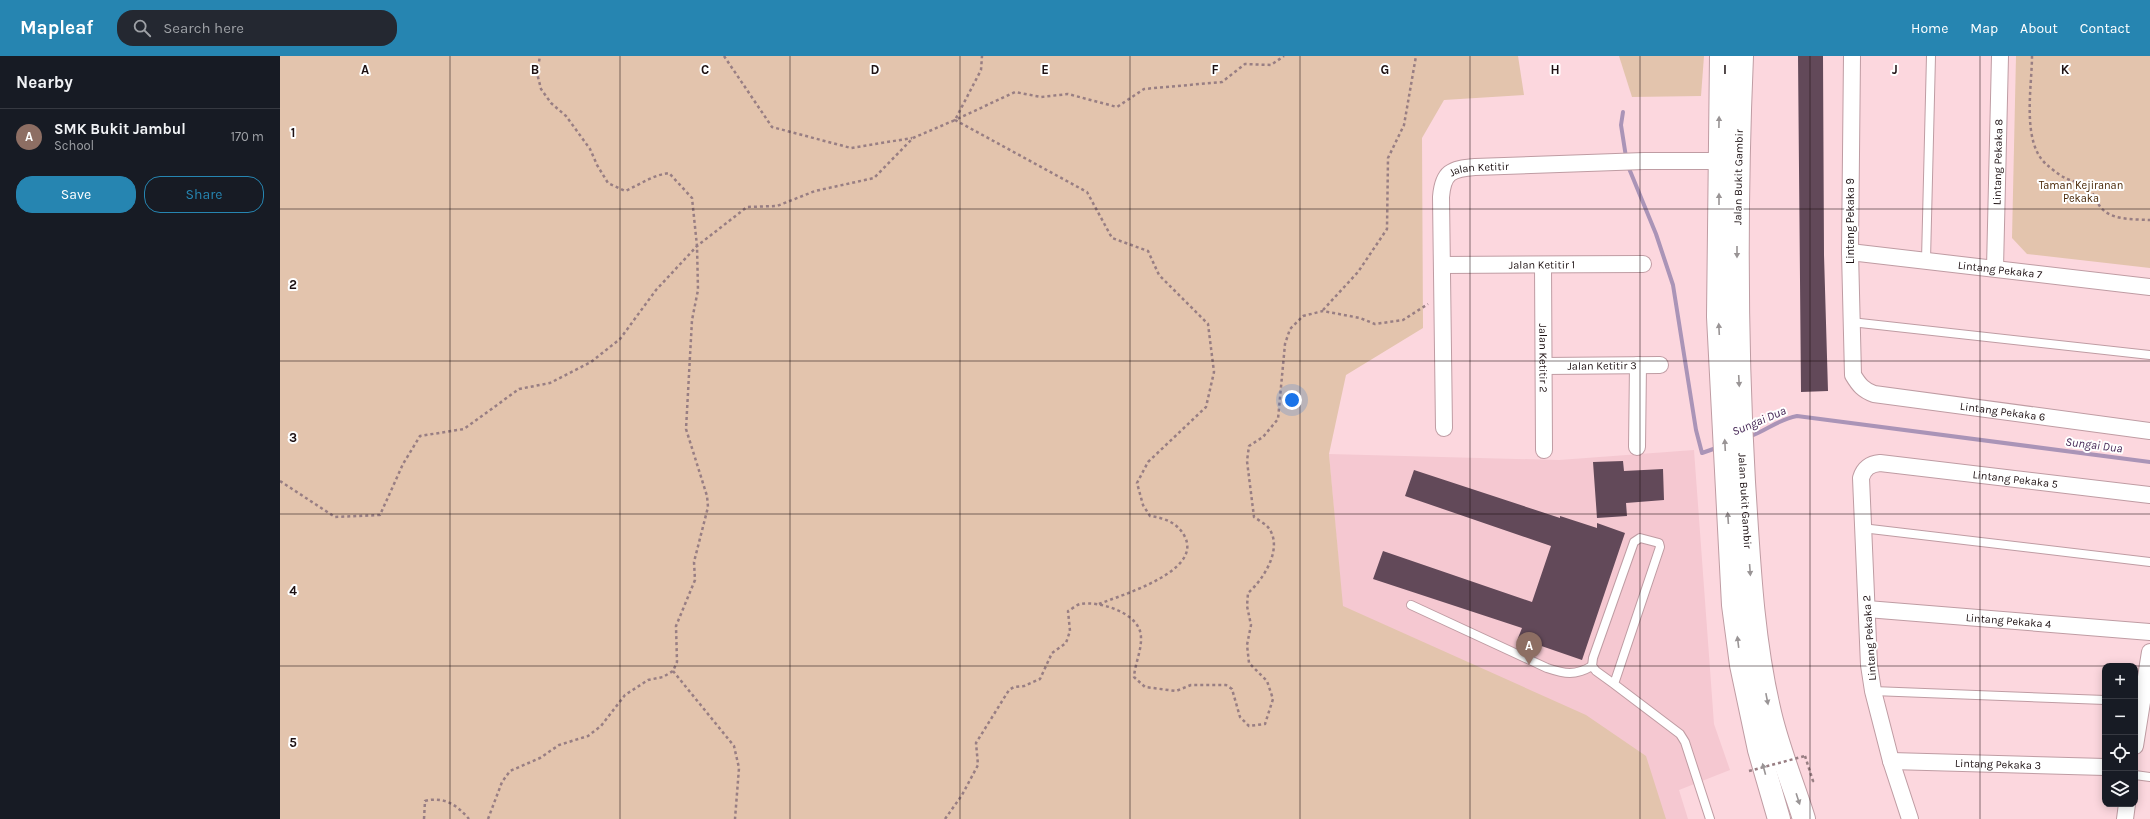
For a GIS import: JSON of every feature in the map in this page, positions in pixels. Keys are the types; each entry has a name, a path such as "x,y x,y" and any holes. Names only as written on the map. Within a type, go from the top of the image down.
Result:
{"main road":[{"name":"Jalan Bukit Gambir","path":"1721,56 1718,317 1732,421 1734,464 1733,605 1741,665 1759,750 1779,819"},
{"name":"Jalan Bukit Gambir","path":"1732,421 1738,342 1737,187 1742,56"},
{"name":"Jalan Bukit Gambir","path":"1734,464 1760,665 1770,710 1804,819"}],"street":[{"name":"Lintang Pekaka 9","path":"1852,56 1850,252 1851,322 1853,375 1859,384"},
{"name":"Lintang Pekaka 8","path":"1995,268 2000,56"},
{"name":"Jalan Ketitir","path":"1444,428 1442,186 1447,174 1454,170 1475,167 1644,161 1719,161"},
{"name":"Lintang Pekaka 7","path":"1850,252 2150,287"},
{"name":"Jalan Ketitir 1","path":"1442,265 1643,264"},
{"name":"Jalan Ketitir 2","path":"1543,265 1544,450"},
{"path":"1637,447 1638,365"},
{"name":"Jalan Ketitir 3","path":"1544,366 1660,365"},
{"name":"Lintang Pekaka 6","path":"1859,384 1865,390 1874,394 2150,431"},
{"name":"Lintang Pekaka 5","path":"1880,463 2150,495"},
{"name":"Lintang Pekaka 2","path":"1880,463 1867,467 1861,478 1862,528 1873,691 1891,761 1910,819"},
{"name":"Lintang Pekaka 4","path":"1867,609 2150,632"},
{"path":"2138,701 2150,652"},
{"name":"Lintang Pekaka 3","path":"1891,761 2102,768"},
{"path":"2125,819 2127,807"}],"lane":[{"path":"1926,260 1931,56"},
{"path":"1851,322 2150,355"},
{"path":"1862,528 2150,562"},
{"path":"1411,606 1547,668 1560,672 1581,672 1592,666 1634,542 1640,538 1658,543 1660,547 1614,684"},
{"path":"1592,666 1596,671 1680,734 1685,742 1710,819"},
{"path":"1873,691 2102,700"},
{"path":"2138,775 2150,777"}],"path":[{"path":"488,819 502,782 510,771 540,758 559,745 588,736 602,726 625,695 648,680 662,677 673,671 677,662 676,626 695,580 694,562 708,508 706,496 686,429 692,320 698,290 697,246 692,198 670,173 655,175 643,184 625,191 608,183 597,166 590,149 566,116 551,103 541,89 537,73 540,56"},
{"path":"724,56 772,127 851,148 913,138 1014,92 1041,97 1068,94 1117,107 1144,89 1222,82 1245,64 1271,65 1284,56"},
{"path":"955,120 981,70 982,56"},
{"path":"1323,311 1358,272 1387,229 1388,158 1404,125 1416,56"},
{"path":"2032,56 2030,125 2033,144 2038,155 2046,165 2064,177 2085,186 2107,214 2118,217 2150,220"},
{"path":"955,120 1088,192 1112,238 1148,251 1159,275 1208,324 1214,372 1206,407 1148,462 1137,483 1142,505 1150,516 1164,518 1181,528 1188,542 1183,561 1169,575 1098,604"},
{"path":"280,481 335,517 380,515 403,464 420,436 464,429 519,389 550,383 591,362 620,339 656,290 697,246 746,207 777,206 815,191 874,178 913,138"},
{"path":"945,819 962,795 978,765 976,743 1009,690 1014,686 1024,686 1040,679 1052,653 1066,643 1070,631 1068,611 1080,604 1098,604 1117,610 1134,622 1140,632 1140,649 1134,677 1145,687 1176,691 1191,685 1226,685 1232,689 1240,717 1249,726 1265,724 1274,699 1268,681 1249,663 1247,645 1251,625 1247,606 1248,593 1258,584 1268,565 1275,546 1268,526 1254,517 1248,452 1249,446 1263,437 1278,419 1282,363 1285,344 1290,329 1303,316 1323,311 1360,318 1375,324 1403,320 1426,304 1442,302"},
{"path":"673,671 734,746 739,768 735,819"},
{"path":"1749,771 1805,756"},
{"path":"424,819 425,801 436,798 457,805 469,819"}],"shaded area":[{"path":"1694,450 1714,724 1730,770 1679,790 1688,819 1361,819 1329,454 1559,460"}],"green space":[{"path":"280,56 1518,56 1524,95 1444,100 1422,138 1423,328 1346,375 1329,454 1343,606 1586,715 1646,756 1666,819 280,819"},
{"path":"1619,56 1704,56 1701,96 1632,97"},
{"name":"Taman Kejiranan Pekaka","path":"2016,56 2150,56 2150,268 2027,254 2012,238"}],"building":[{"path":"1798,56 1823,56 1824,255 1828,391 1801,392"},
{"path":"1623,461 1624,471 1663,469 1664,500 1626,503 1627,516 1597,518 1593,462"},
{"path":"1414,470 1560,518 1560,516 1597,528 1597,523 1625,533 1582,660 1518,638 1522,628 1373,579 1383,551 1532,602 1551,546 1405,496"}],"waterway":[{"name":"Sungai Dua","path":"1623,112 1621,125 1626,157"},
{"name":"Sungai Dua","path":"1628,166 1656,234 1673,285 1696,430 1702,453 1719,447"},
{"name":"Sungai Dua","path":"1748,437 1783,420 1797,416 2150,462"}],"place":[{"name":"SMK Bukit Jambul","path":"1529,665"}]}
